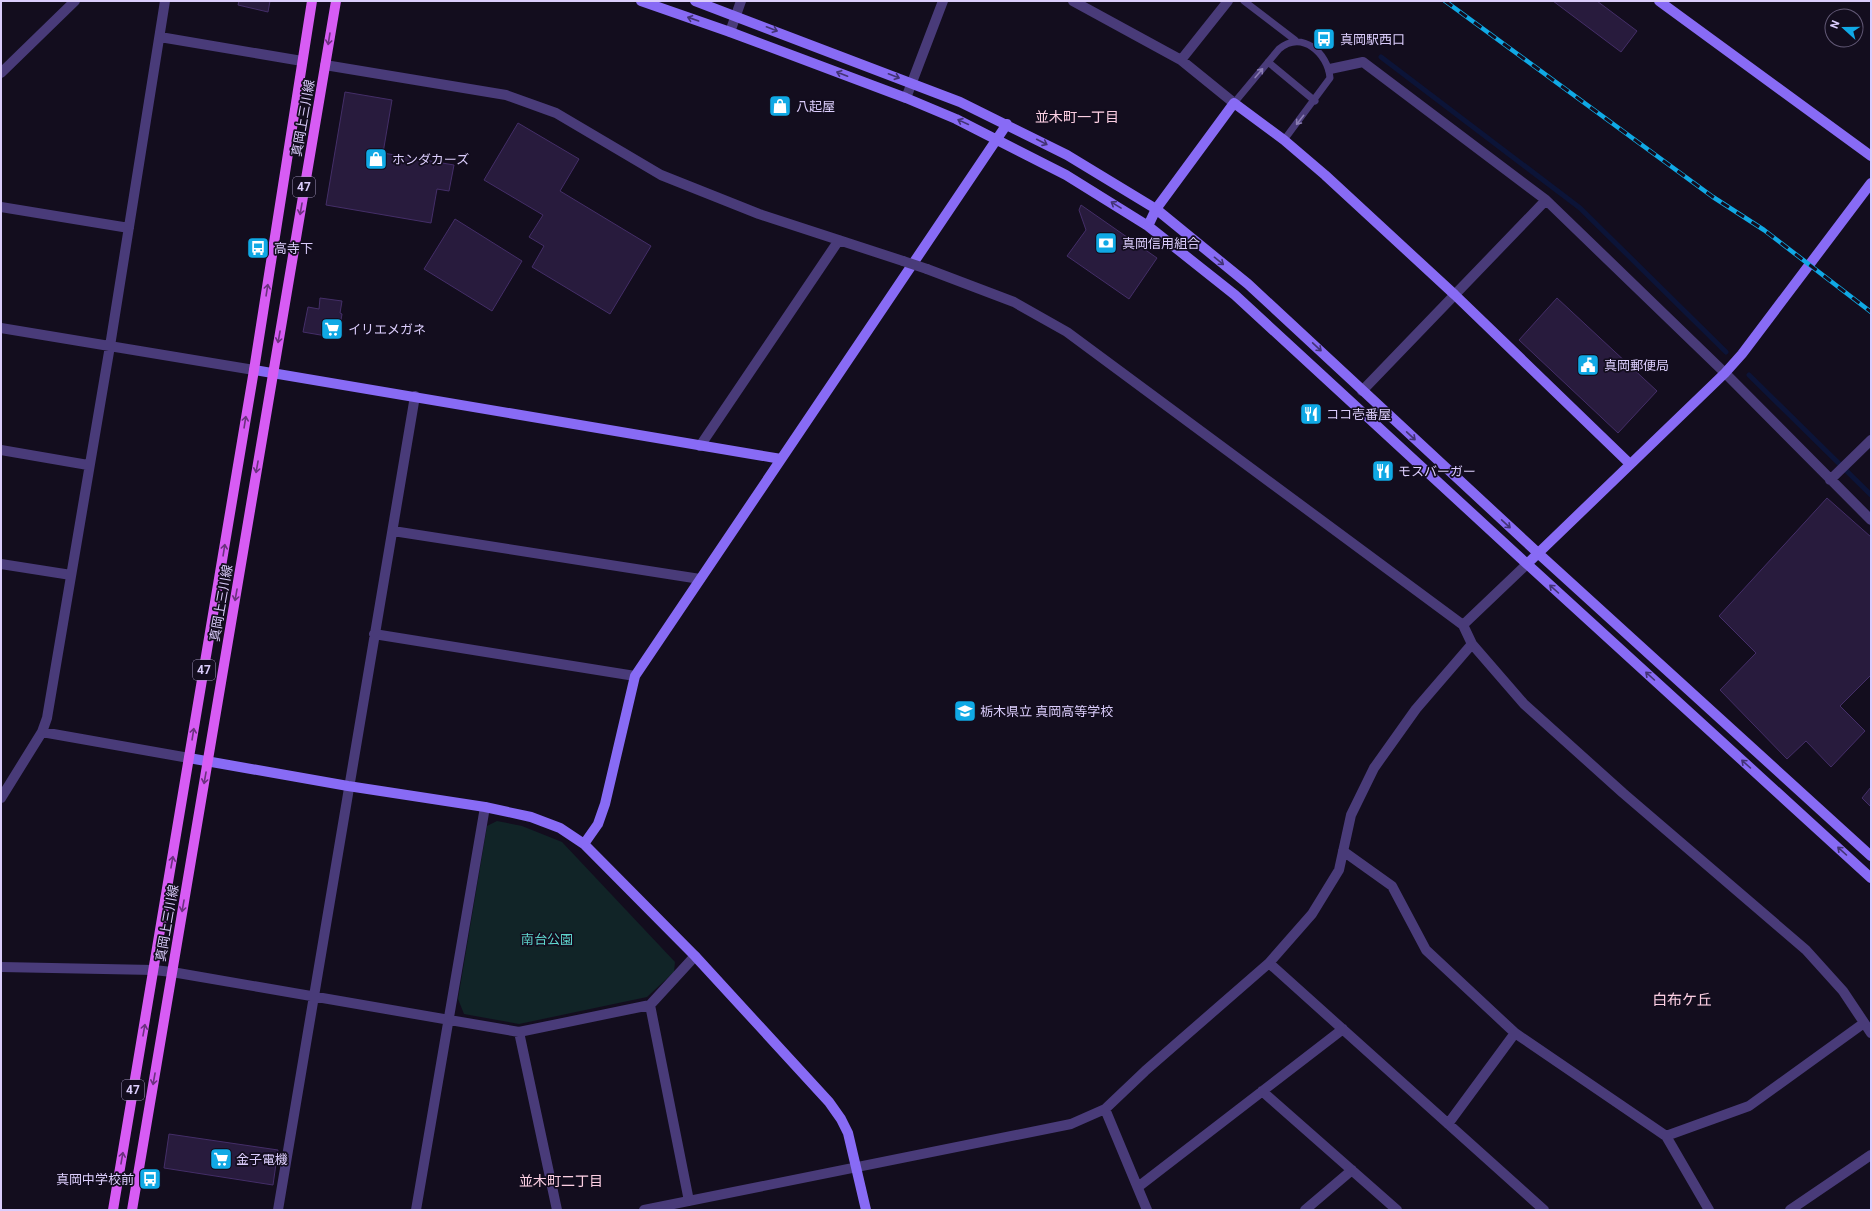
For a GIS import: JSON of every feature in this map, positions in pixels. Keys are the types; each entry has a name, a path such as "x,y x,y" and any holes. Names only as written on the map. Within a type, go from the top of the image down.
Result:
{"main road":[{"name":"真岡上三川線","path":"113,1210 254,370 312,1"},
{"name":"真岡上三川線","path":"132,1210 336,1"}],"street":[{"path":"1,73 75,1"},
{"path":"1,798 42,732 47,718 88,465 110,346 165,1"},
{"path":"641,1 730,32 906,98 998,139 1066,175 1148,226 1235,295 1871,878"},
{"path":"696,1 912,83 1007,124 1067,155 1156,210 1248,284 1538,554 1871,856"},
{"path":"730,32 742,1"},
{"path":"906,98 943,1"},
{"path":"1073,1 1181,60 1234,103 1284,140 1454,295 1630,464"},
{"path":"1181,60 1228,1"},
{"path":"1661,2 1871,156"},
{"path":"160,37 302,61"},
{"path":"1330,69 1363,62 1546,200 1834,476 1871,520"},
{"path":"325,65 506,95 556,113 661,176 759,214 927,269 1014,302 1067,332 1463,625 1472,644 1524,704 1623,793 1806,950 1843,991 1871,1033"},
{"path":"1148,226 1156,210 1234,103"},
{"path":"584,844 598,824 605,804 634,676 1007,124"},
{"path":"1463,625 1725,373 1742,354 1871,183"},
{"path":"1362,391 1546,200"},
{"path":"1,207 129,228"},
{"path":"700,446 839,240"},
{"path":"1,328 415,396 781,459"},
{"path":"278,1210 348,786 415,396"},
{"path":"1834,476 1871,440"},
{"path":"1,450 88,465"},
{"path":"392,531 700,579"},
{"path":"1,564 71,575"},
{"path":"374,634 634,676"},
{"path":"644,1210 1071,1124 1105,1109 1144,1071 1269,963 1312,914 1338,870 1351,815 1374,768 1416,709 1472,644"},
{"path":"42,732 348,786 485,807 531,817 560,828 584,844 695,956 829,1102 841,1119 848,1133 866,1210"},
{"path":"416,1210 485,807"},
{"path":"1343,851 1392,886 1426,950 1516,1033 1666,1136 1709,1210"},
{"path":"1,967 154,970 172,972 519,1032 650,1005 695,956"},
{"path":"1269,963 1544,1210"},
{"path":"650,1005 689,1201"},
{"path":"1666,1136 1749,1106 1864,1023"},
{"path":"1138,1187 1342,1029"},
{"path":"519,1032 557,1210"},
{"path":"1448,1124 1516,1033"},
{"path":"1262,1091 1397,1210"},
{"path":"1105,1109 1147,1210"},
{"path":"1790,1210 1871,1155"},
{"path":"1306,1210 1352,1170"}],"lane":[{"path":"1244,1 1295,40 1304,43 1318,52 1325,59 1330,69 1330,78 1284,140"},
{"path":"1234,103 1279,49 1286,43 1295,40"},
{"path":"1268,62 1315,100"}],"green space":[{"name":"南台公園","path":"497,821 522,826 562,842 675,962 674,972 647,997 519,1024 464,1014 458,999 487,826"}],"building":[{"path":"239,1 270,1 268,12 238,5"},
{"path":"1553,1 1597,1 1637,31 1621,52"},
{"name":"ホンダカーズ","path":"345,92 392,100 383,153 454,165 449,191 437,189 431,223 326,205"},
{"path":"518,123 579,159 560,191 651,246 610,314 532,267 544,246 529,237 543,215 484,180"},
{"name":"真岡信用組合","path":"1081,205 1157,258 1129,299 1067,256 1086,230 1079,210"},
{"path":"455,219 522,261 492,311 424,269"},
{"path":"320,298 342,301 340,313 342,314 338,338 303,332 308,307 319,309"},
{"name":"真岡郵便局","path":"1557,298 1657,391 1618,433 1519,340"},
{"path":"1827,498 1871,537 1871,675 1840,706 1865,731 1831,767 1806,741 1787,759 1720,690 1756,653 1719,616"},
{"path":"1871,787 1871,807 1862,798"},
{"name":"金子電機","path":"169,1134 278,1150 273,1185 164,1168"}],"waterway":[{"path":"1381,57 1580,208 1726,352"},
{"path":"1749,375 1871,495"}],"railway":[{"path":"1445,1 1713,197 1764,230 1871,312"}],"place":[{"name":"真岡駅西口","path":"1324,39"},
{"name":"八起屋","path":"780,106"},
{"name":"ホンダカーズ","path":"376,159"},
{"name":"真岡信用組合","path":"1106,243"},
{"name":"高寺下","path":"258,248"},
{"name":"イリエメガネ","path":"332,329"},
{"name":"真岡郵便局","path":"1588,365"},
{"name":"ココ壱番屋","path":"1311,414"},
{"name":"モスバーガー","path":"1383,471"},
{"name":"栃木県立 真岡高等学校","path":"965,711"},
{"name":"金子電機","path":"221,1159"},
{"name":"真岡中学校前","path":"150,1179"}],"district":[{"name":"並木町一丁目","path":"1077,117"},
{"name":"白布ケ丘","path":"1682,1000"},
{"name":"並木町二丁目","path":"561,1181"}]}
